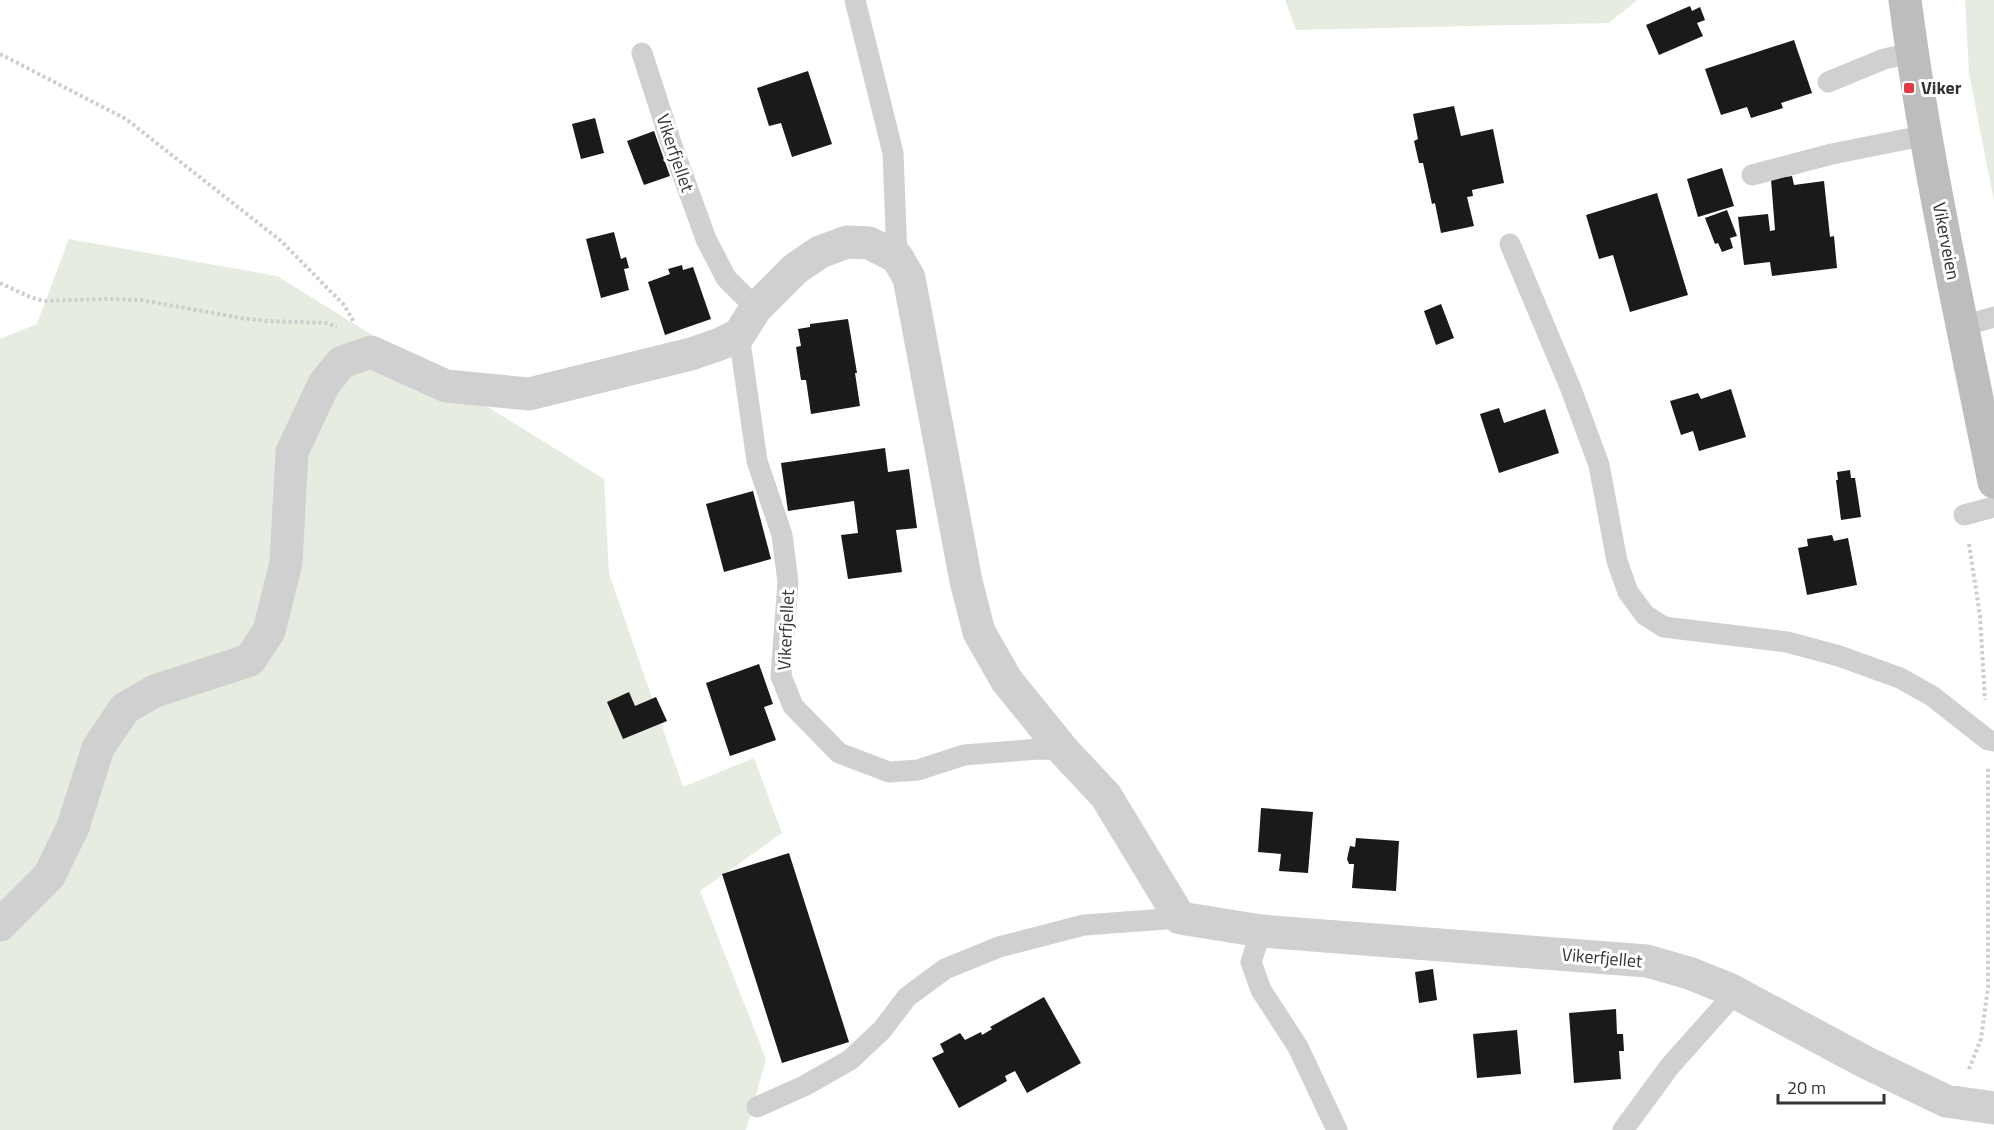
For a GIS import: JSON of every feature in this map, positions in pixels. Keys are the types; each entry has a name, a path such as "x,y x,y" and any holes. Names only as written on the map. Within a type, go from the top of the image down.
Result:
{"main road":[{"name":"Vikerveien","path":"1905,0 1927,135 1994,482"}],"street":[{"path":"0,925 49,876 73,827 98,748 125,708 155,691 250,660 269,631 286,563 292,452 324,384 342,362 371,352 446,386 529,394 692,354 720,344 748,321 795,269 820,252 847,242 869,243 897,257 909,278 966,581 979,632 1008,681 1063,750 1106,796 1180,918"},
{"name":"Vikerfjellet","path":"1180,918 1261,931 1647,961 1689,973 1736,992 1865,1062 1946,1101 1994,1108"}],"lane":[{"path":"855,0 893,153 897,257"},
{"name":"Vikerfjellet","path":"642,53 670,140 706,239 748,321 757,461 782,535 788,582 782,676 793,706 839,753 889,772 918,770 964,755 1039,749 1063,750"},
{"path":"1828,82 1884,59 1912,53"},
{"path":"1752,176 1832,154 1927,135"},
{"path":"1510,244 1599,465 1617,561 1628,592 1645,615 1664,627 1787,642 1839,656 1900,678 1924,692 1991,741"},
{"path":"1963,326 1994,317"},
{"path":"1964,515 1994,507"},
{"path":"757,1107 804,1086 850,1060 882,1030 907,997 945,969 999,947 1084,925 1180,918"},
{"path":"1261,931 1251,962 1261,990 1298,1047 1337,1130"},
{"path":"1623,1130 1670,1066 1736,992"}],"path":[{"path":"0,54 126,119 281,241 344,305 371,352"},
{"path":"0,283 44,301 141,300 241,318 327,323 344,329 360,340 371,352"},
{"path":"1946,1101 1968,1072 1981,1039 1988,987 1991,741 1980,616 1964,515"}],"shaded area":[{"path":"1285,0 1637,0 1609,23 1296,30"},
{"path":"1965,0 1994,0 1994,201 1969,73"},
{"path":"69,239 277,276 604,479 609,574 683,787 754,758 782,833 700,891 766,1059 746,1130 0,1130 0,339 37,324"}],"building":[{"path":"1690,6 1692,11 1700,7 1705,20 1697,23 1703,36 1659,55 1646,25"},
{"path":"1794,40 1812,93 1781,103 1783,108 1751,118 1747,107 1721,115 1705,69"},
{"path":"808,71 832,144 792,157 781,123 769,126 757,88"},
{"path":"1454,106 1461,136 1493,129 1504,183 1472,190 1473,196 1467,197 1474,226 1441,233 1423,163 1419,163 1414,141 1418,139 1413,114"},
{"path":"595,118 604,153 581,159 572,124"},
{"path":"654,131 670,176 644,185 627,141"},
{"path":"1722,168 1734,206 1698,217 1687,179"},
{"path":"1792,176 1794,185 1824,181 1830,237 1834,236 1837,268 1772,276 1770,262 1744,265 1738,217 1768,214 1770,231 1775,230 1771,179"},
{"path":"1657,193 1688,295 1630,312 1613,255 1599,259 1586,215"},
{"path":"1727,210 1737,236 1730,238 1733,248 1722,252 1718,243 1715,244 1705,218"},
{"path":"614,232 621,259 626,257 629,268 624,269 629,290 601,298 586,239"},
{"path":"682,265 683,270 693,267 711,319 665,335 648,282 670,274 668,269"},
{"path":"1441,304 1454,338 1436,345 1424,311"},
{"path":"848,319 860,406 811,414 806,380 801,380 796,347 801,346 798,329 810,327 810,324"},
{"path":"1731,389 1746,437 1699,451 1693,431 1681,435 1670,401 1698,393 1701,399"},
{"path":"1499,408 1504,423 1545,409 1559,453 1499,473 1480,414"},
{"path":"885,448 888,472 909,469 917,528 896,530 902,572 848,579 841,535 858,533 854,501 788,511 781,463"},
{"path":"1850,470 1851,478 1855,478 1861,517 1841,520 1837,472"},
{"path":"753,491 771,559 724,572 706,504"},
{"path":"1832,535 1834,541 1848,538 1857,585 1807,595 1798,548 1808,546 1807,539"},
{"path":"759,664 773,704 764,707 776,740 730,756 706,683"},
{"path":"629,692 635,706 656,697 667,721 623,739 607,702"},
{"path":"1261,808 1313,812 1308,873 1279,871 1281,854 1258,852"},
{"path":"1356,838 1399,841 1396,891 1352,888 1354,864 1349,864 1347,859 1350,846 1355,847"},
{"path":"789,853 849,1042 782,1063 722,874"},
{"path":"1433,969 1437,1000 1419,1003 1415,972"},
{"path":"1044,997 1081,1063 1027,1093 1015,1071 1005,1076 1007,1081 959,1108 932,1058 944,1052 940,1044 960,1033 965,1040 981,1032 982,1035 992,1029 990,1027"},
{"path":"1616,1009 1617,1034 1623,1034 1624,1051 1619,1051 1621,1079 1574,1083 1569,1013"},
{"path":"1517,1030 1521,1074 1477,1078 1473,1034"}],"place":[{"name":"Viker","path":"1909,88"}]}
